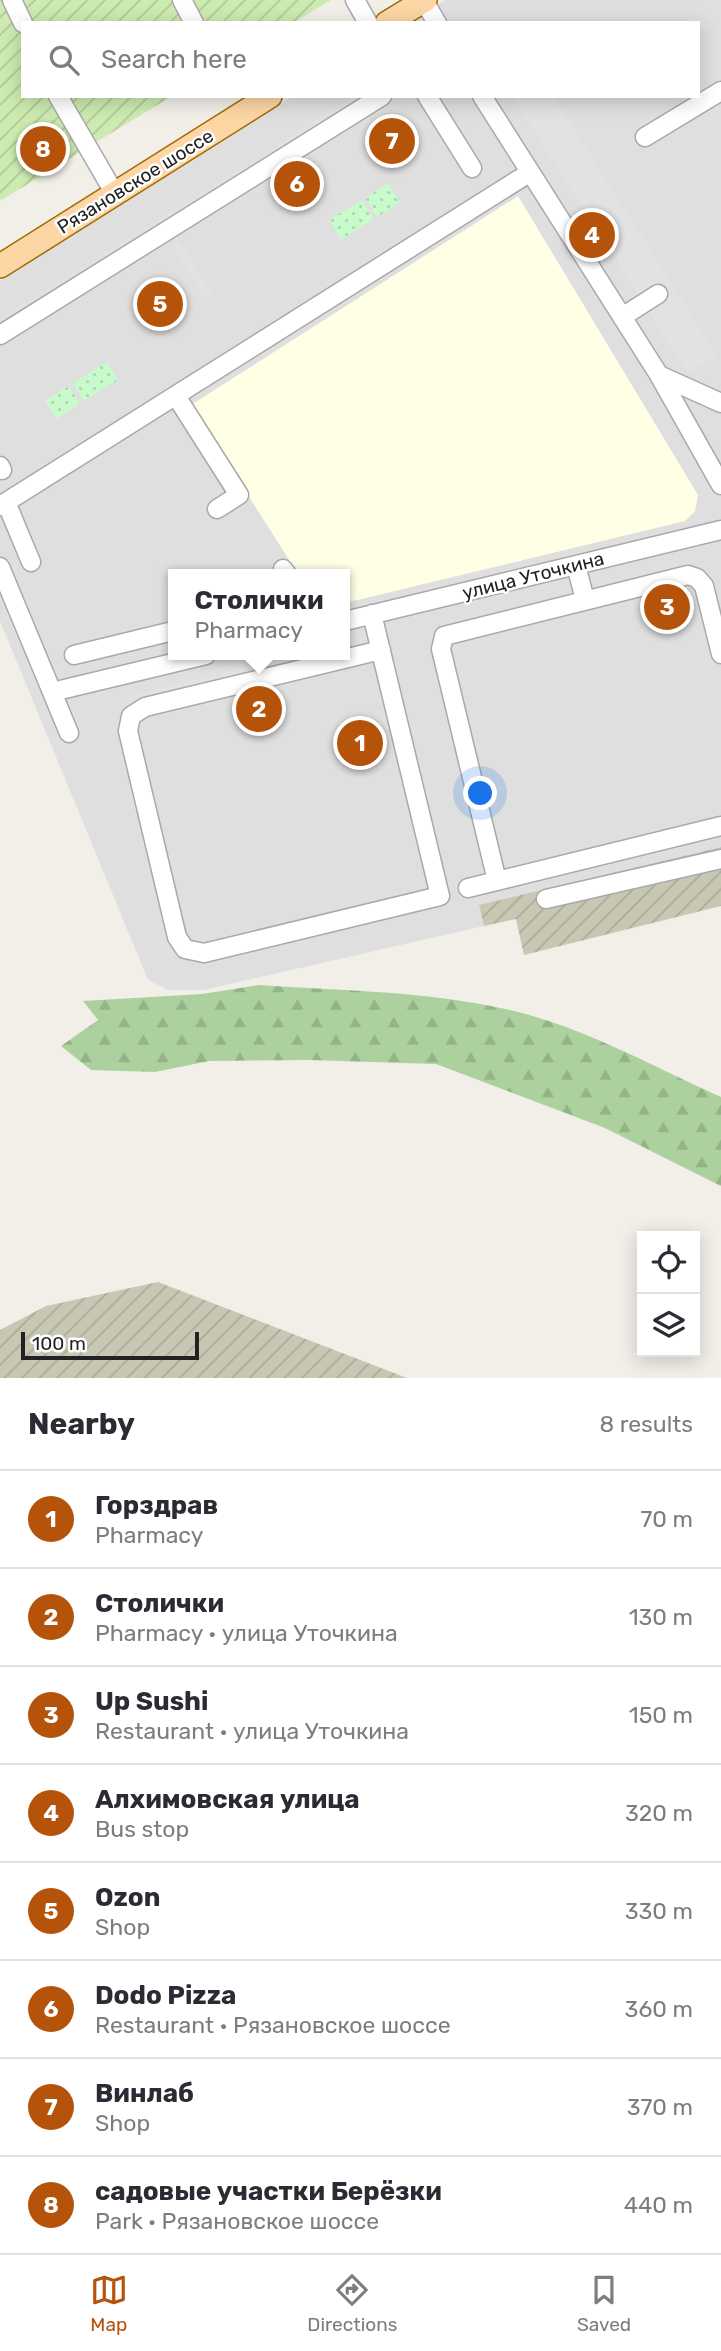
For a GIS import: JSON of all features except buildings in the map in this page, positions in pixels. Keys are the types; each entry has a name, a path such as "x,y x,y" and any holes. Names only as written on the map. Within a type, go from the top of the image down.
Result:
{"main road":[{"path":"390,21 424,0"},
{"name":"Рязановское шоссе","path":"0,266 115,194 241,104 263,98"}],"street":[{"path":"12,0 22,21"},
{"path":"182,0 193,21"},
{"path":"355,0 367,21"},
{"path":"424,0 436,21"},
{"path":"645,138 721,91"},
{"path":"59,98 115,194"},
{"path":"0,335 379,98"},
{"path":"429,98 472,168"},
{"path":"483,98 659,375 720,477"},
{"path":"31,562 3,504 529,173"},
{"path":"622,317 658,294"},
{"path":"659,375 721,403"},
{"path":"176,396 239,495 217,509"},
{"name":"улица Уточкина","path":"350,620 721,530"},
{"path":"576,565 585,600"},
{"path":"0,567 69,733"},
{"path":"497,880 441,642 450,633 693,576 705,586 721,654"},
{"path":"340,660 145,707 131,716 128,730 177,936 185,949 204,953 440,895 372,614"},
{"path":"74,655 168,632"},
{"path":"131,641 138,671"},
{"path":"350,657 381,650"},
{"path":"52,692 185,660"},
{"path":"468,887 721,826"},
{"path":"546,899 721,859"}],"shaded area":[{"path":"445,0 721,0 721,847 479,905 484,926 204,990 168,990 148,980 0,621 0,281 290,98 700,98 700,21 412,21"},
{"path":"352,98 371,98 269,163 263,154"},
{"path":"513,98 554,98 717,355 688,374"},
{"path":"245,166 250,174 105,265 100,256"},
{"path":"518,196 698,495 695,511 685,521 350,602 350,569 295,569 191,405"},
{"path":"179,241 213,296 206,300 172,246"},
{"path":"89,263 95,271 0,331 0,319"},
{"path":"273,660 290,660 291,666 130,705 127,696"},
{"path":"721,847 721,906 524,955 516,919 484,926 479,905"},
{"path":"158,1282 407,1378 0,1378 0,1330 46,1306"}],"green space":[{"path":"0,0 331,0 296,21 21,21 21,98 169,98 0,201"},
{"path":"388,183 400,203 377,217 365,198"},
{"path":"362,200 374,219 341,240 329,220"},
{"path":"107,362 118,380 84,401 73,383"},
{"path":"69,386 80,404 56,419 45,401"},
{"path":"259,985 387,993 483,1004 541,1018 619,1049 721,1097 721,1186 605,1128 436,1064 309,1060 209,1061 155,1072 91,1070 61,1046 98,1020 83,1001 202,994"}],"place":[{"name":"Винлаб","path":"392,141"},
{"name":"садовые участки Берёзки","path":"43,149"},
{"name":"Dodo Pizza","path":"297,184"},
{"name":"Алхимовская улица","path":"592,235"},
{"name":"Ozon","path":"160,304"},
{"name":"Up Sushi","path":"667,607"},
{"name":"Столички","path":"259,709"},
{"name":"Горздрав","path":"360,743"}]}
